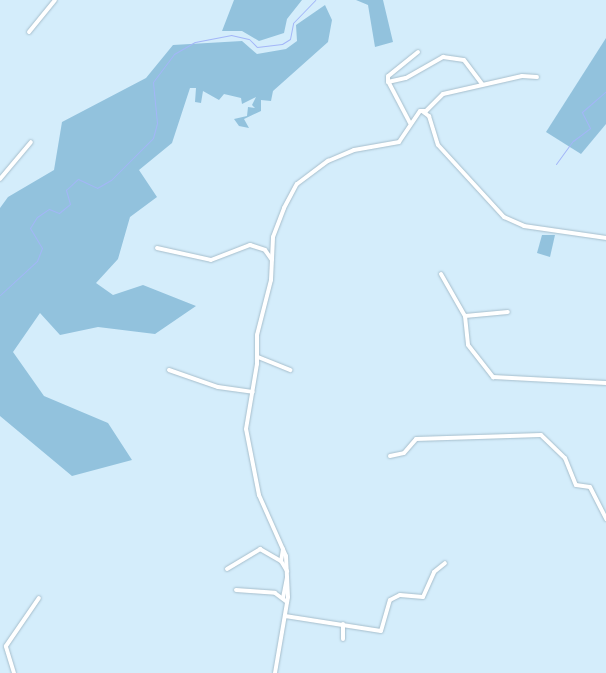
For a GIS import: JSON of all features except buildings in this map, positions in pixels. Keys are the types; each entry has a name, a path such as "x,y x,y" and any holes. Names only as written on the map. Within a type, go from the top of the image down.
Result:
{"street":[{"path":"29,32 55,0"},
{"path":"410,123 389,83 388,76 418,52"},
{"path":"389,83 443,57 464,60 482,84"},
{"path":"420,110 426,111 448,92 482,84 537,77"},
{"path":"275,673 287,602 287,571 283,546 258,495 248,452 246,429 258,358 257,335 267,304 273,262 274,234 301,181 354,150 395,144 420,110"},
{"path":"420,110 429,116 438,144 504,217 524,226 606,238"},
{"path":"0,179 31,142"},
{"path":"157,248 211,260 250,245 265,250 273,262"},
{"path":"441,274 465,316 468,345 493,377 606,383"},
{"path":"465,316 508,312"},
{"path":"258,358 290,370"},
{"path":"169,370 218,387 253,392"},
{"path":"390,456 404,453 416,439 541,435 565,458 576,484 590,487 606,519"},
{"path":"281,562 283,546"},
{"path":"226,569 260,549 281,562 287,571"},
{"path":"285,616 381,631 390,600 400,594 426,595 434,572 445,563"},
{"path":"283,598 287,577"},
{"path":"236,590 275,593 287,602"},
{"path":"14,673 6,646 39,598"},
{"path":"343,624 343,639"}],"shaded area":[{"path":"234,0 302,0 287,19 284,33 259,41 242,31 222,31"},
{"path":"356,0 383,0 393,42 375,47 368,5"},
{"path":"325,5 332,20 328,42 273,91 271,101 261,100 261,111 244,119 249,128 239,126 234,119 247,116 248,107 255,108 252,105 256,97 242,104 241,98 224,94 219,100 203,91 201,103 195,102 196,88 190,88 172,143 139,170 157,197 130,217 118,259 96,283 113,295 143,285 196,306 155,334 98,327 60,335 40,313 13,352 44,396 108,423 132,460 72,476 0,416 0,208 8,197 54,170 62,122 146,78 173,45 242,41 257,54 286,49 297,41 296,25"},
{"path":"606,38 606,124 581,154 546,132"},
{"path":"542,235 555,235 550,257 537,253"}],"waterway":[{"path":"0,295 37,261 42,248 30,228 37,217 49,209 59,213 70,204 66,190 78,179 97,188 111,180 153,138 157,123 153,82 174,54 195,42 231,35 249,39 257,47 282,44 290,39 293,23 315,0"},
{"path":"556,164 573,141 590,128 582,112 606,91"}]}
